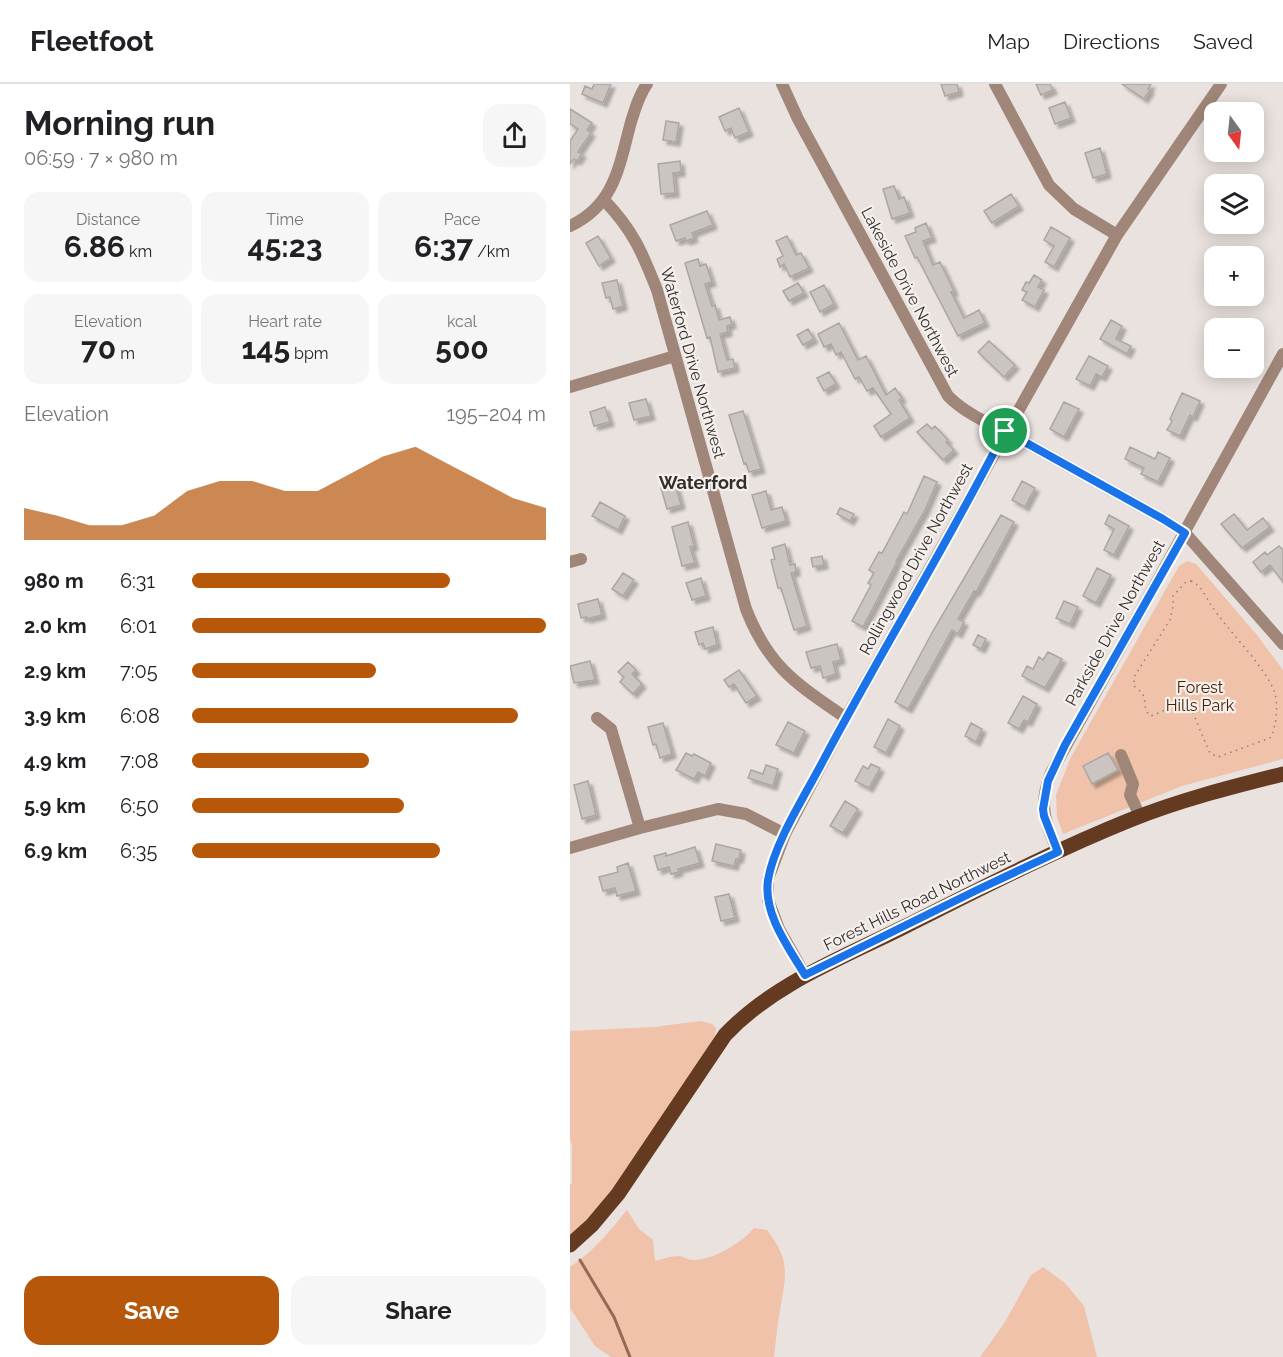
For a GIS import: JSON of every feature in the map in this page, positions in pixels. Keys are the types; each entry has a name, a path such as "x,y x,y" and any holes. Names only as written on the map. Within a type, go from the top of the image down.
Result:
{"main road":[{"name":"Forest Hills Road Northwest","path":"570,1245 592,1225 618,1194 725,1035 748,1013 790,983 977,890 1140,816 1194,797 1283,774"}],"street":[{"path":"570,226 589,215 604,200 614,183 637,104 647,84"},
{"name":"Lakeside Drive Northwest","path":"782,84 798,119 940,385 956,404 1185,533 1283,644"},
{"path":"995,84 1049,185 1074,209 1117,235"},
{"name":"Rollingwood Drive Northwest","path":"805,975 778,929 768,900 768,879 785,834 846,718 1005,431 1117,235 1221,84"},
{"name":"Waterford Drive Northwest","path":"604,200 623,220 640,247 657,290 746,609 758,636 771,658 788,676 846,718"},
{"name":"Parkside Drive Northwest","path":"1058,852 1044,816 1044,800 1048,781 1065,745 1283,354"},
{"path":"570,387 675,357"},
{"path":"597,717 611,729 639,828"},
{"path":"1121,754 1132,784 1130,795 1140,816"},
{"path":"570,848 710,810 724,809 746,814 785,834"}],"path":[{"path":"1191,581 1198,585 1265,675 1275,697 1274,733 1270,738 1218,758 1210,753 1191,708 1186,704 1180,704 1155,715 1148,714 1143,694 1134,686 1133,681 1170,620 1172,600 1177,590 1191,581"}],"green space":[{"name":"Forest Hills Park","path":"1187,561 1196,564 1257,635 1283,670 1283,759 1182,786 1063,834 1057,817 1056,795 1071,757 1179,566"},
{"path":"701,1021 712,1024 716,1028 715,1035 696,1068 620,1183 570,1238 572,1145 570,1140 570,1031 654,1027"},
{"path":"627,1210 639,1229 653,1240 655,1261 676,1256 692,1260 709,1258 734,1245 754,1228 767,1230 780,1251 785,1268 774,1357 611,1357 595,1346 570,1308 570,1267 594,1248"},
{"path":"1043,1267 1065,1283 1084,1306 1097,1357 980,1357 1005,1322 1031,1275"}],"building":[{"path":"594,84 611,84 603,103 582,94 585,86 592,89"},
{"path":"941,84 957,84 959,92 945,96"},
{"path":"1036,84 1050,84 1053,90 1041,95"},
{"path":"1122,84 1151,84 1144,99"},
{"path":"1065,102 1071,118 1055,124 1049,108"},
{"path":"739,108 749,132 735,138 731,128 725,131 719,117"},
{"path":"570,109 592,123 587,130 591,133 578,152 582,154 577,161 574,159 570,164 570,141 578,129 570,124"},
{"path":"666,121 679,123 676,142 663,140"},
{"path":"1100,148 1107,174 1093,178 1085,153"},
{"path":"680,161 681,172 673,173 675,193 661,194 658,164"},
{"path":"894,186 899,199 904,197 910,213 892,219 883,189"},
{"path":"1011,194 1019,206 992,223 984,211"},
{"path":"707,211 713,225 692,233 694,238 676,241 670,225"},
{"path":"926,223 932,238 923,241 933,265 940,262 964,318 979,310 985,323 958,336 905,236 916,232 915,228"},
{"path":"1051,227 1070,238 1054,267 1045,262 1054,246 1044,240"},
{"path":"598,236 611,258 599,266 586,243"},
{"path":"787,236 796,255 801,253 809,268 790,277 784,264 780,267 777,259 783,256 776,241"},
{"path":"698,259 700,266 706,264 712,282 705,284 719,320 730,317 732,324 727,326 728,332 720,334 727,360 733,359 735,368 718,372 710,337 707,338 685,263"},
{"path":"1034,275 1042,280 1038,287 1044,290 1035,307 1022,300 1027,292 1022,290 1026,282 1029,283"},
{"path":"617,280 623,306 613,309 610,297 606,298 602,283"},
{"path":"798,283 804,293 789,301 783,291"},
{"path":"824,285 834,304 820,312 810,292"},
{"path":"1111,320 1122,326 1116,339 1131,346 1127,354 1100,339"},
{"path":"839,323 858,360 866,356 886,395 895,388 910,418 881,437 874,426 891,414 873,388 867,391 859,377 855,379 841,352 836,355 831,344 824,347 818,334"},
{"path":"808,329 814,339 803,345 797,335"},
{"path":"989,341 1015,365 1004,377 978,352"},
{"path":"1089,356 1108,366 1102,377 1096,374 1090,386 1076,379"},
{"path":"829,372 836,384 824,391 817,378"},
{"path":"1182,393 1200,401 1193,417 1190,415 1180,436 1167,430"},
{"path":"646,399 651,416 634,420 629,403"},
{"path":"1064,402 1079,409 1064,437 1050,429"},
{"path":"605,407 610,422 594,426 590,412"},
{"path":"743,411 761,469 749,472 746,463 744,464 729,415"},
{"path":"927,424 932,429 935,426 954,450 943,460 917,432"},
{"path":"1130,447 1155,459 1158,452 1170,458 1158,482 1141,474 1144,468 1125,459"},
{"path":"924,476 937,482 925,510 863,627 852,621 871,585 868,583 874,573 869,570 879,552 882,553 904,512 907,514"},
{"path":"1022,481 1035,488 1025,507 1012,500"},
{"path":"675,483 681,505 667,509 661,488"},
{"path":"766,491 771,510 782,507 786,521 762,528 752,495"},
{"path":"600,502 625,516 618,530 592,516"},
{"path":"840,508 854,514 850,521 837,514"},
{"path":"1234,514 1247,530 1263,518 1270,527 1242,548 1221,524"},
{"path":"1001,515 1014,522 976,592 974,591 958,619 964,622 958,634 952,630 908,709 895,702 933,631"},
{"path":"1109,515 1129,526 1114,555 1104,550 1114,529 1105,524"},
{"path":"688,522 694,546 690,547 695,563 682,566 672,527"},
{"path":"785,544 790,565 795,564 796,572 791,573 807,626 794,630 781,588 778,588 771,560 775,559 772,548"},
{"path":"1279,546 1283,550 1283,582 1270,565 1261,572 1253,562 1265,552 1267,555"},
{"path":"822,556 824,565 813,567 811,558"},
{"path":"1097,568 1111,575 1096,603 1083,596"},
{"path":"623,573 634,580 623,596 612,589"},
{"path":"701,578 706,596 692,600 686,583"},
{"path":"598,599 602,615 587,619 587,617 581,618 578,604"},
{"path":"1064,601 1078,607 1070,624 1056,618"},
{"path":"713,627 717,645 705,649 703,643 699,645 695,632"},
{"path":"978,635 986,639 981,649 973,645"},
{"path":"837,644 841,660 833,662 836,674 823,678 820,666 811,668 806,652"},
{"path":"1048,652 1062,659 1045,688 1022,676 1027,666 1033,669 1039,657 1043,660"},
{"path":"590,661 595,680 574,683 570,666"},
{"path":"628,662 636,670 632,674 642,684 633,694 620,682 624,677 618,672"},
{"path":"739,670 757,696 746,703 734,684 729,687 724,680"},
{"path":"1023,696 1037,704 1028,722 1024,720 1019,729 1008,723"},
{"path":"888,719 900,726 886,753 874,747"},
{"path":"788,722 805,731 794,753 776,745"},
{"path":"663,723 672,754 660,758 656,744 653,745 648,727"},
{"path":"971,723 982,729 976,742 965,736"},
{"path":"686,753 692,756 694,754 711,763 705,776 698,772 694,779 676,770"},
{"path":"1108,753 1118,770 1092,784 1083,766"},
{"path":"871,764 880,768 869,788 855,781 863,766 868,769"},
{"path":"766,765 778,769 773,786 748,778 751,770 763,774"},
{"path":"588,781 596,815 582,819 574,785"},
{"path":"845,801 858,809 843,833 830,826"},
{"path":"716,844 741,850 734,866 712,861"},
{"path":"695,847 700,863 678,869 679,872 671,874 669,867 658,870 654,856 666,853 666,856"},
{"path":"628,863 636,891 617,896 615,888 603,891 599,877 618,872 617,867"},
{"path":"729,894 735,918 721,921 715,897"}],"waterway":[{"path":"580,1260 614,1317 630,1357"}],"district":[{"name":"Waterford","path":"703,482"}],"route":[{"path":"1005,431 1185,533 1051,773 1045,790 1043,809 1049,832 1058,852 805,975 778,929 768,900 768,879 777,853 846,718 1005,431"}]}
